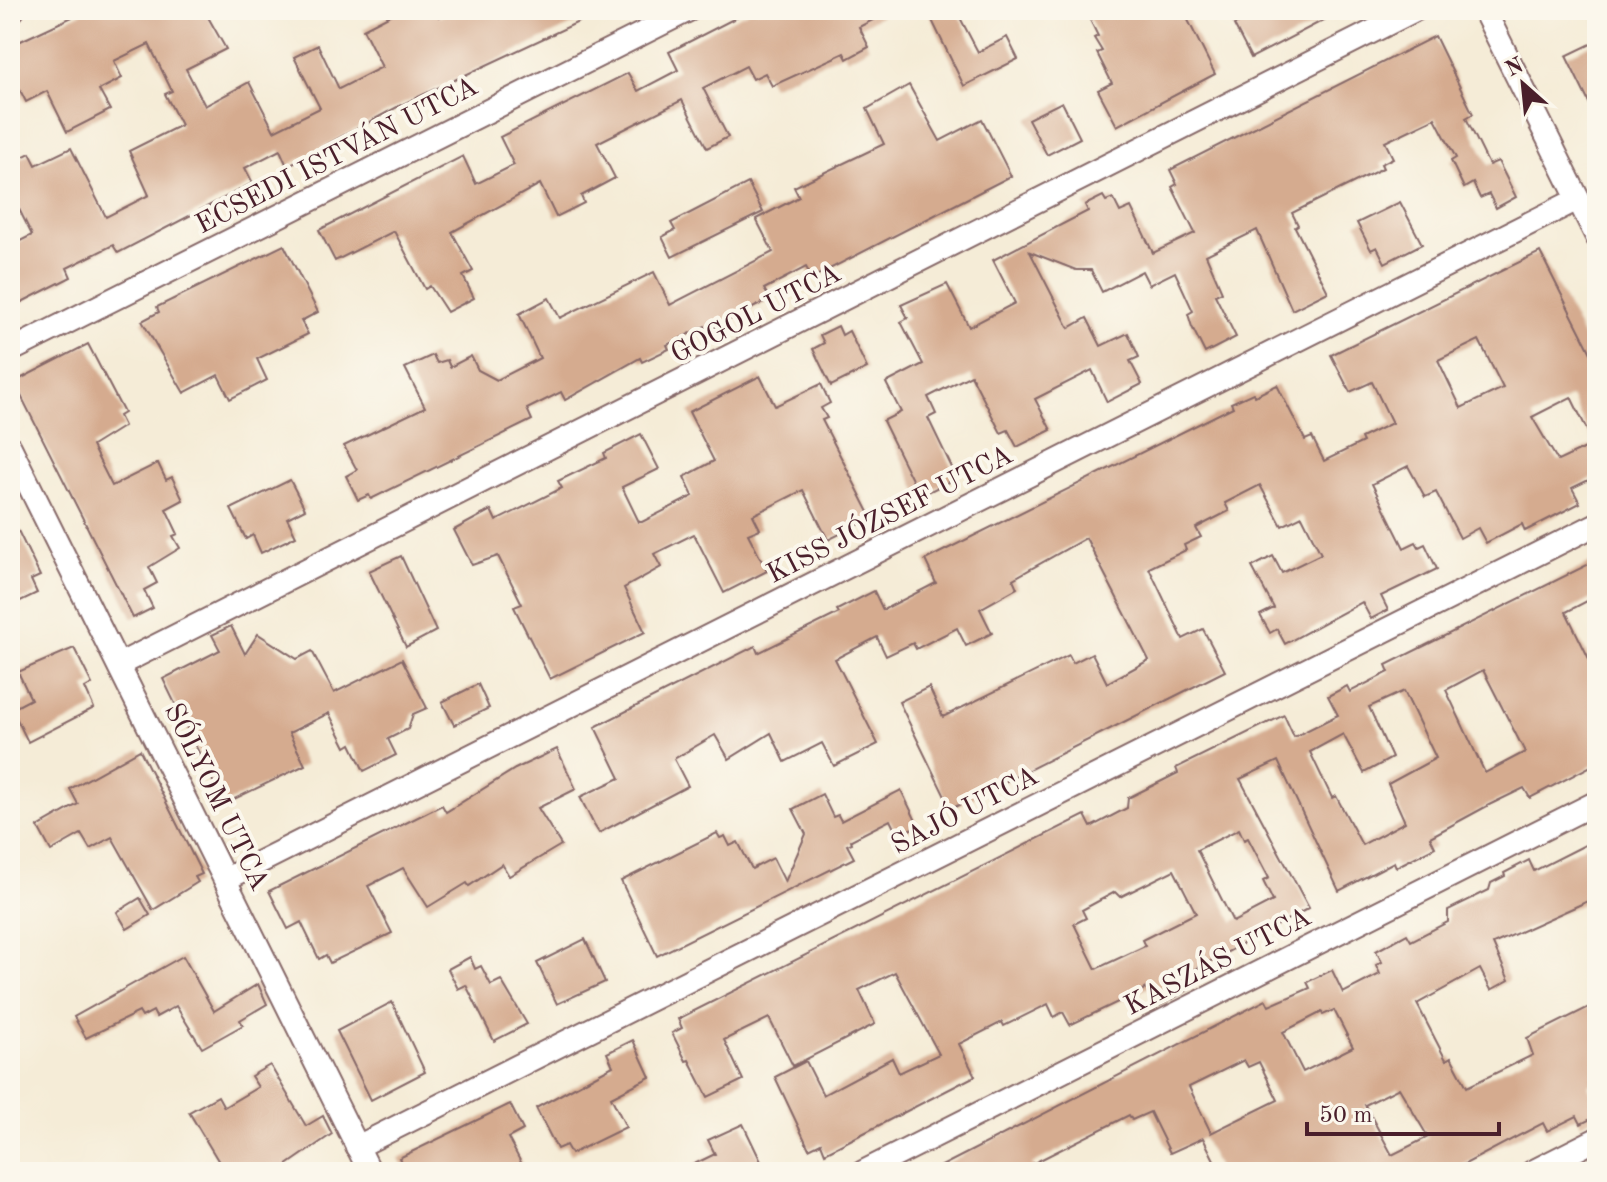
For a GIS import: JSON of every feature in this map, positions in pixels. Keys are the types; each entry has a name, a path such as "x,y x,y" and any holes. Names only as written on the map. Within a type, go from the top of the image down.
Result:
{"street":[{"name":"ECSEDI ISTVÁN UTCA","path":"10,351 689,10"},
{"path":"1484,10 1597,237"},
{"name":"GOGOL UTCA","path":"120,664 1426,12"},
{"name":"KISS JÓZSEF UTCA","path":"226,879 1578,199"},
{"name":"SÓLYOM UTCA","path":"10,447 17,476 120,664 370,1172"},
{"name":"SAJÓ UTCA","path":"357,1147 1597,524"},
{"name":"KASZÁS UTCA","path":"863,1172 1597,802"},
{"path":"1532,1172 1597,1139"}],"path":[{"path":"1426,12 1452,11"}],"building":[{"path":"87,10 204,10 226,49 186,69 205,106 249,82 274,131 320,108 294,57 318,45 339,89 382,67 363,29 400,10 436,10 439,17 453,10 604,10 401,105 287,166 280,150 245,168 253,183 118,253 113,245 67,268 71,277 10,308 10,246 32,235 10,191 10,163 30,153 36,165 71,148 106,217 149,195 129,151 181,125 165,94 172,91 149,44 114,61 122,78 99,90 110,110 67,132 47,91 26,102 10,70 10,46"},
{"path":"751,10 892,10 859,27 869,47 847,59 844,53 772,86 765,73 753,79 746,66 703,88 728,137 707,148 682,100 597,143 615,178 581,196 584,203 556,217 540,184 452,232 473,271 463,276 474,298 447,312 430,286 425,289 394,231 335,261 319,230 463,156 476,184 514,165 500,137 628,73 638,91 678,70 669,52"},
{"path":"927,10 956,10 978,52 1007,37 1018,59 964,86"},
{"path":"1104,10 1183,10 1215,74 1117,126 1098,90 1112,83 1097,53 1102,51 1094,38 1098,36 1089,18"},
{"path":"1241,10 1343,10 1251,58 1234,25 1246,20"},
{"path":"1435,36 1473,114 1466,118 1489,165 1498,161 1516,197 1496,208 1489,194 1480,198 1473,183 1464,188 1451,161 1456,158 1435,118 1385,142 1393,158 1381,164 1383,168 1292,213 1298,225 1295,227 1328,292 1292,310 1257,230 1206,255 1222,292 1215,295 1236,337 1205,353 1188,314 1193,311 1175,272 1149,285 1142,271 1102,292 1091,270 1076,270 1030,252 1069,328 1087,318 1101,346 1128,333 1139,357 1130,361 1142,384 1107,402 1092,370 1035,399 1051,430 1017,447 1008,430 1001,433 971,375 928,397 936,414 928,418 957,478 920,496 883,421 901,412 886,383 923,364 901,322 908,318 901,305 947,284 969,327 1015,303 993,260 1088,211 1085,205 1103,196 1106,201 1113,198 1120,212 1131,207 1153,253 1195,233 1172,187 1177,184 1170,170"},
{"path":"1597,41 1597,119 1566,56"},
{"path":"909,85 940,141 982,119 1011,176 812,278 806,267 764,289 770,299 708,331 705,326 642,362 640,358 565,400 561,392 527,409 532,420 371,499 369,495 358,500 346,476 357,470 344,446 425,407 405,368 433,355 437,363 447,360 450,367 471,356 478,370 497,380 540,358 519,314 549,298 560,318 654,272 670,305 773,252 756,219 799,197 794,187 884,144 867,109"},
{"path":"1062,102 1080,138 1047,155 1028,119"},
{"path":"748,183 763,212 672,257 662,237 675,230 671,223"},
{"path":"1400,202 1422,244 1385,263 1377,247 1371,250 1357,223"},
{"path":"284,245 318,312 301,321 308,334 257,359 267,380 230,399 218,375 184,393 142,321 159,312 157,307"},
{"path":"1540,252 1597,365 1597,476 1572,488 1580,503 1525,531 1522,524 1486,543 1478,528 1460,538 1436,492 1425,497 1408,466 1372,484 1404,548 1416,542 1419,547 1425,544 1437,569 1381,596 1388,610 1371,619 1362,602 1285,644 1277,629 1270,633 1260,615 1274,608 1252,567 1273,556 1282,573 1321,554 1302,516 1282,526 1260,485 1225,503 1229,511 1196,528 1201,537 1184,545 1186,550 1149,568 1183,639 1203,629 1225,671 951,809 899,702 929,687 943,717 1069,655 1073,663 1092,653 1107,683 1149,660 1086,538 1013,579 1017,588 980,609 992,633 966,646 957,628 916,649 913,643 886,656 877,637 835,659 878,744 834,766 822,743 785,762 771,733 729,759 715,735 674,759 688,786 599,833 580,797 620,778 595,727 755,646 758,653 839,613 837,610 874,591 883,610 936,583 925,560 1233,407 1231,403 1253,393 1255,396 1277,385 1305,440 1312,437 1324,461 1363,442 1361,438 1392,423 1372,382 1350,392 1331,355","holes":["1479,340 1503,388 1461,408 1438,360","1571,397 1594,444 1558,461 1532,417"]},
{"path":"838,326 842,335 849,331 867,368 831,386 813,349 824,343 820,335"},
{"path":"88,344 124,413 119,416 124,426 92,446 112,486 158,463 166,480 172,477 183,500 166,509 178,534 173,536 180,548 149,567 157,583 144,590 153,608 133,618 14,382"},
{"path":"760,376 775,406 821,384 830,403 821,408 827,418 822,420 872,518 828,540 803,490 753,515 760,529 748,534 767,571 724,593 694,534 654,554 661,567 624,588 645,632 550,679 514,607 522,604 498,556 472,565 454,530 491,510 496,521 562,488 558,481 606,458 604,453 641,434 659,469 622,487 639,522 642,522 693,496 684,477 714,461 689,412"},
{"path":"290,480 305,509 287,518 296,536 261,553 253,535 246,539 231,509"},
{"path":"10,514 40,576 31,580 37,593 10,606"},
{"path":"401,556 436,631 406,647 369,571"},
{"path":"1597,560 1597,596 1566,612 1597,675 1597,763 1530,798 1524,788 1489,805 1430,837 1435,847 1396,867 1394,862 1339,891 1278,761 1240,779 1309,908 1183,976 1190,989 1159,1006 1149,987 1070,1025 1063,1012 1054,1017 1048,1004 1004,1026 1002,1022 959,1044 975,1076 825,1153 821,1143 809,1149 775,1077 806,1061 823,1095 892,1058 899,1073 939,1054 895,972 859,990 875,1024 793,1066 769,1018 724,1040 743,1080 708,1097 689,1060 686,1061 672,1033 682,1028 678,1019 1085,815 1091,827 1127,808 1128,798 1178,773 1176,768 1284,715 1294,737 1338,715 1328,696 1347,686 1350,692 1389,672 1386,665","holes":["1483,670 1525,752 1485,773 1446,690","1404,691 1436,758 1388,784 1405,822 1362,845 1336,796 1332,798 1310,752 1343,734 1364,773 1392,758 1369,707","1239,829 1244,840 1248,838 1269,878 1263,881 1273,901 1233,922 1197,850","1174,870 1196,913 1142,940 1145,946 1096,969 1074,924 1086,918 1082,910 1115,892 1120,897"]},
{"path":"231,626 245,654 258,634 297,659 312,651 334,693 402,659 427,708 413,714 408,729 388,739 396,755 364,771 351,744 346,747 329,713 289,733 305,765 224,804 163,679 220,650 212,635"},
{"path":"74,648 92,684 85,688 94,708 28,742 12,709 31,699 18,672"},
{"path":"478,684 489,708 454,725 442,702"},
{"path":"557,749 576,789 538,808 561,845 509,876 502,864 469,886 467,883 428,907 403,868 368,886 392,933 330,963 326,955 319,959 301,922 288,929 269,891 442,805 446,812 515,769"},
{"path":"140,750 202,874 195,877 198,882 153,910 112,837 90,849 81,834 51,851 38,827 78,804 70,789"},
{"path":"901,790 918,825 898,836 890,820 851,840 852,843 847,845 854,858 657,956 621,881 717,833 720,838 725,836 730,846 738,842 752,869 773,858 785,882 806,834 793,809 822,794 833,817 838,815 841,821"},
{"path":"1597,839 1597,897 1493,944 1509,980 1491,990 1480,969 1417,1004 1446,1060 1451,1057 1467,1087 1533,1055 1527,1038 1591,1006 1597,1018 1597,1081 1588,1085 1597,1105 1597,1116 1581,1124 1577,1116 1547,1131 1543,1123 1450,1172 1220,1172 1203,1138 1170,1153 1150,1112 1132,1120 1129,1115 1032,1164 1036,1172 930,1172 1266,1000 1269,1006 1310,988 1307,982 1332,970 1343,993 1380,974 1376,965 1382,962 1376,951 1407,934 1411,941 1448,922 1448,910 1489,890 1491,883 1505,876 1504,873 1529,860 1534,871","holes":["1334,1010 1353,1047 1303,1072 1283,1032 1322,1012 1323,1015","1244,1060 1248,1067 1259,1062 1278,1100 1211,1133 1189,1087","1399,1088 1428,1137 1392,1155 1365,1105"]},
{"path":"140,898 150,915 127,929 117,912"},
{"path":"585,939 605,982 557,1004 537,963"},
{"path":"183,956 214,1011 258,984 267,1004 240,1020 243,1025 202,1048 176,1006 156,1017 153,1011 142,1017 139,1012 86,1038 74,1017"},
{"path":"470,957 475,969 481,966 491,985 501,980 527,1024 494,1041 466,985 458,989 448,969"},
{"path":"392,1002 425,1072 371,1100 337,1031"},
{"path":"633,1040 650,1077 611,1097 626,1127 571,1154 566,1145 557,1149 536,1108 613,1066 607,1053"},
{"path":"270,1065 306,1126 323,1116 332,1134 277,1172 225,1172 189,1112 218,1096 224,1107 258,1087 251,1076"},
{"path":"510,1104 523,1130 508,1138 526,1172 406,1172 399,1158"},
{"path":"743,1124 766,1172 678,1172 715,1154 708,1140"}]}
